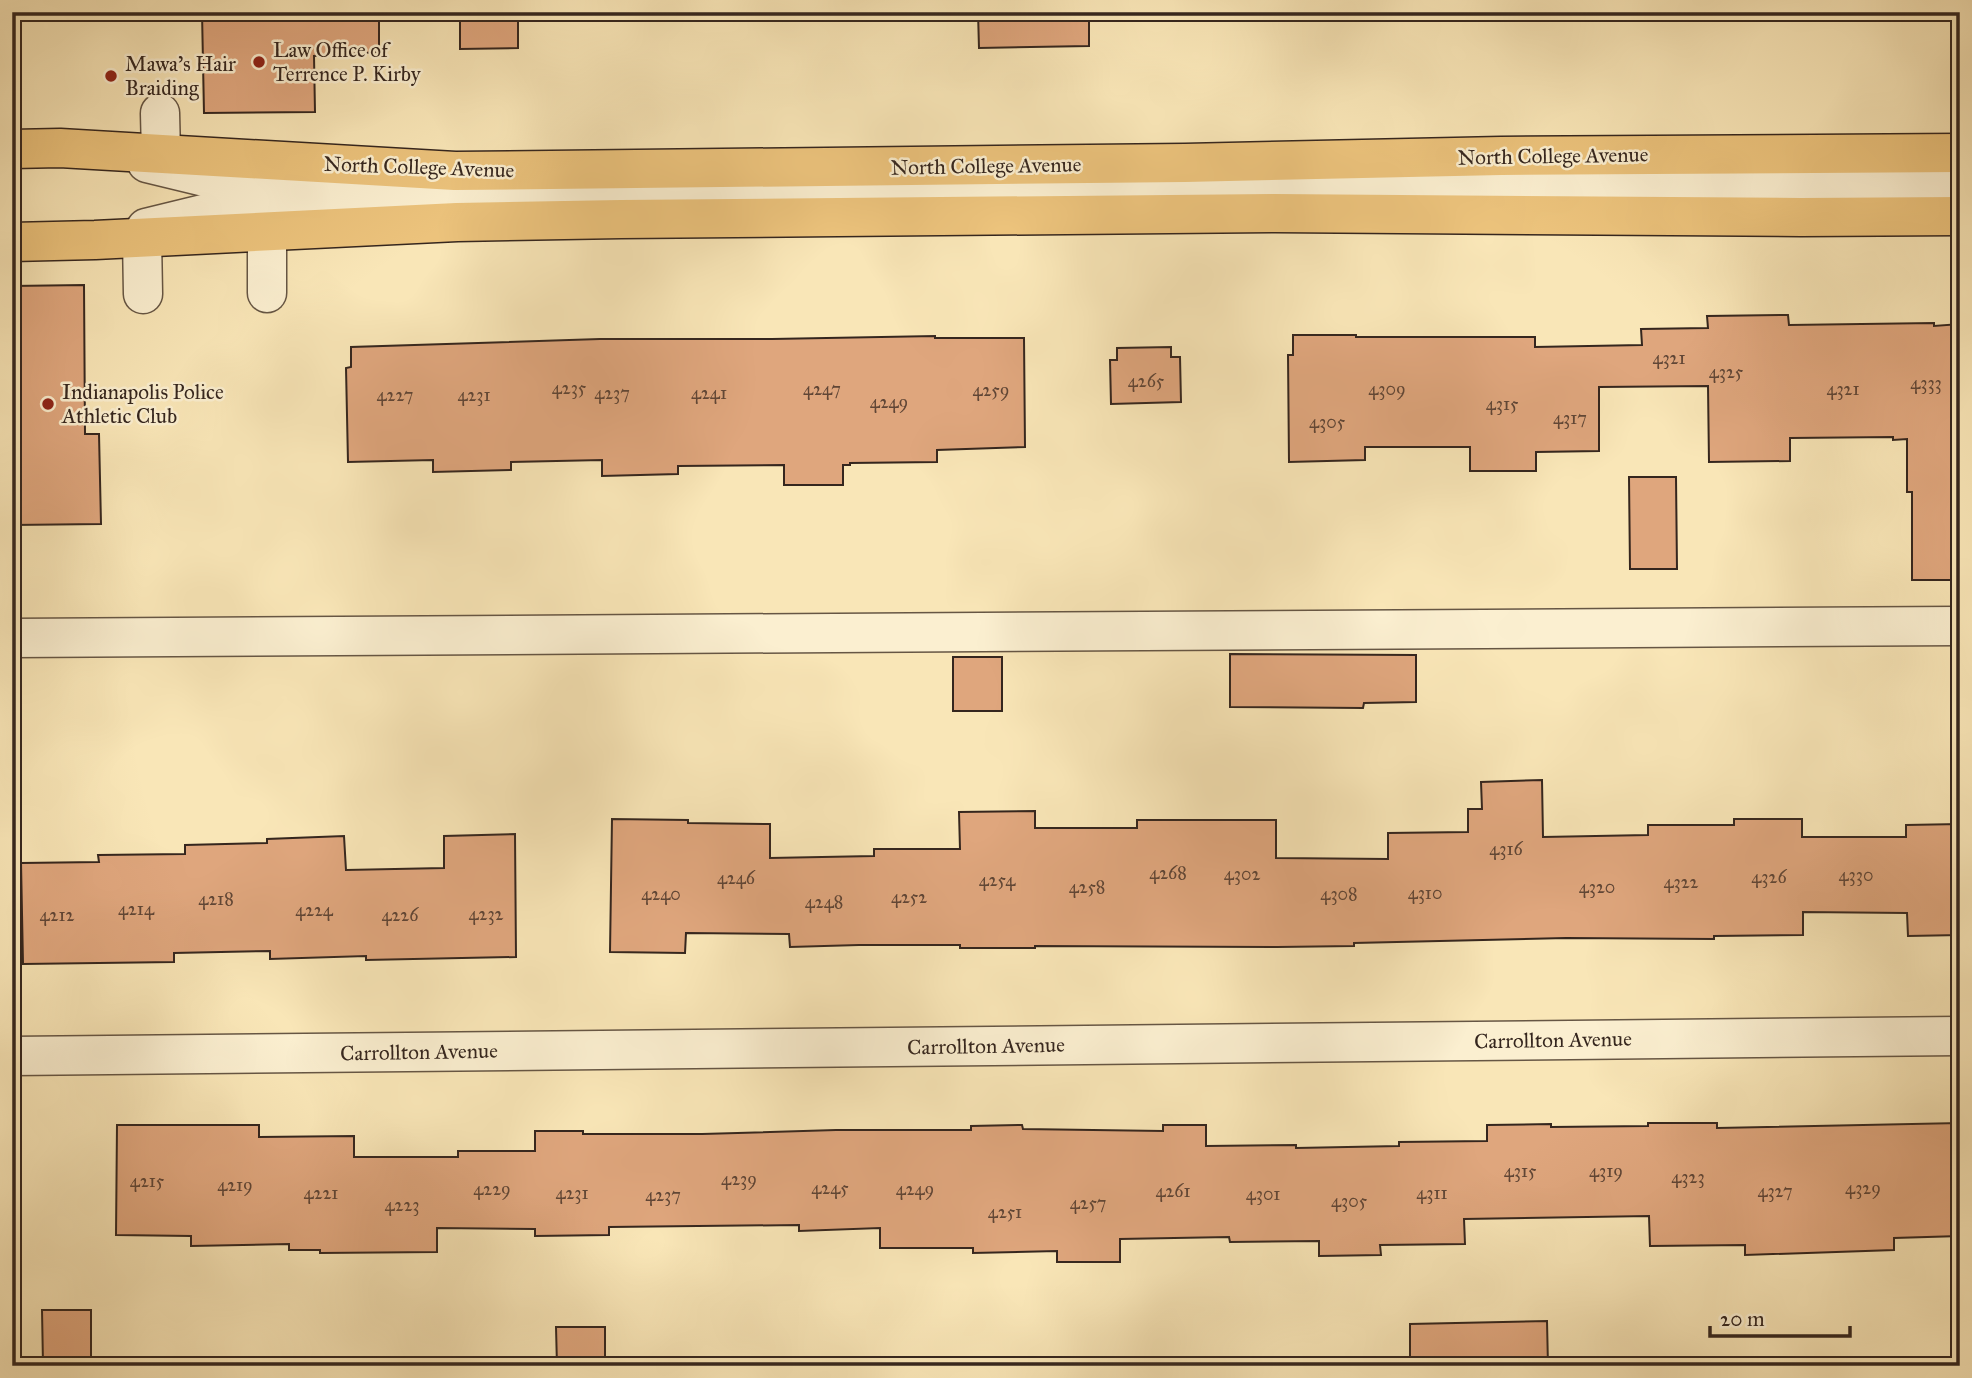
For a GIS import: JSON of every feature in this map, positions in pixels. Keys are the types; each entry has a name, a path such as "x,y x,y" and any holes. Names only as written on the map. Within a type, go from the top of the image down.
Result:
{"main road":[{"name":"North College Avenue","path":"12,149 94,150 455,171 1185,163 1515,156 1960,153"},
{"path":"12,242 457,222 1275,213 1801,218 1960,216"}],"street":[{"path":"160,113 161,154"},
{"path":"94,150 281,195"},
{"name":"North College Avenue","path":"281,195 1960,184"},
{"path":"95,240 281,195"},
{"path":"267,231 267,292"},
{"path":"142,238 143,294"},
{"path":"12,638 1960,626"},
{"name":"Carrollton Avenue","path":"12,1056 1960,1036"}],"building":[{"name":"Law Office of Terrence P. Kirby","path":"202,12 379,12 379,52 314,56 315,112 204,113"},
{"path":"460,12 518,12 518,48 460,49"},
{"path":"978,12 1089,12 1089,46 979,48"},
{"name":"Indianapolis Police Athletic Club","path":"84,285 85,434 99,434 101,524 12,525 12,286"},
{"path":"1788,315 1789,325 1960,324 1960,580 1912,580 1912,492 1907,492 1907,439 1790,438 1790,461 1709,462 1708,386 1599,387 1599,451 1536,452 1536,471 1470,471 1470,447 1365,447 1365,460 1289,462 1288,355 1293,355 1293,335 1535,337 1535,347 1642,345 1641,329 1708,328 1707,316"},
{"path":"935,336 1024,338 1025,447 937,450 937,462 850,463 843,465 843,485 784,485 784,465 678,466 678,474 602,476 602,460 511,462 511,470 433,472 433,460 348,462 346,368 351,367 351,347 600,339"},
{"path":"1171,347 1171,357 1180,357 1181,402 1111,404 1110,360 1117,360 1117,348"},
{"path":"1629,477 1676,477 1677,569 1630,569"},
{"path":"1230,654 1416,655 1416,702 1364,703 1363,708 1230,707"},
{"path":"953,657 1002,657 1002,711 953,711"},
{"path":"1542,780 1543,837 1648,835 1648,825 1734,825 1734,819 1802,819 1802,837 1906,837 1906,825 1960,824 1960,935 1908,936 1907,913 1803,912 1803,935 1714,936 1714,939 1566,938 1277,947 960,948 960,945 790,947 789,934 686,933 685,953 610,952 612,819 770,824 770,858 874,856 874,849 960,849 959,812 1035,811 1035,828 1137,828 1137,820 1276,820 1276,858 1388,859 1388,833 1468,832 1468,809 1482,809 1481,782"},
{"path":"515,834 516,957 366,960 366,956 270,959 270,951 174,953 174,962 23,964 21,863 99,862 98,855 185,854 185,845 267,843 267,839 344,836 346,870 444,868 444,836"},
{"path":"1648,1123 1717,1123 1717,1128 1960,1123 1960,1236 1894,1238 1894,1250 1745,1255 1745,1245 1650,1246 1649,1216 1464,1219 1465,1244 1380,1245 1381,1255 1319,1256 1319,1241 1230,1242 1229,1237 1120,1239 1120,1262 1057,1262 1057,1251 973,1253 973,1248 880,1248 880,1228 799,1231 799,1225 609,1227 609,1235 535,1236 535,1229 437,1228 437,1252 320,1253 320,1250 289,1250 289,1244 191,1246 191,1236 116,1235 117,1125 259,1125 259,1137 354,1136 354,1157 458,1157 458,1151 535,1151 535,1131 583,1131 583,1134 702,1134 971,1130 971,1126 1022,1125 1023,1129 1163,1131 1163,1125 1206,1125 1206,1146 1296,1145 1296,1148 1399,1146 1399,1142 1487,1141 1487,1125 1648,1126"},
{"path":"42,1310 91,1310 91,1364 43,1364"},
{"path":"1547,1321 1548,1366 1410,1366 1410,1324"},
{"path":"556,1327 605,1327 605,1366 557,1366"}],"place":[{"name":"Law Office of Terrence P. Kirby","path":"259,62"},
{"name":"Mawa's Hair Braiding","path":"111,76"},
{"name":"Indianapolis Police Athletic Club","path":"48,404"}]}
